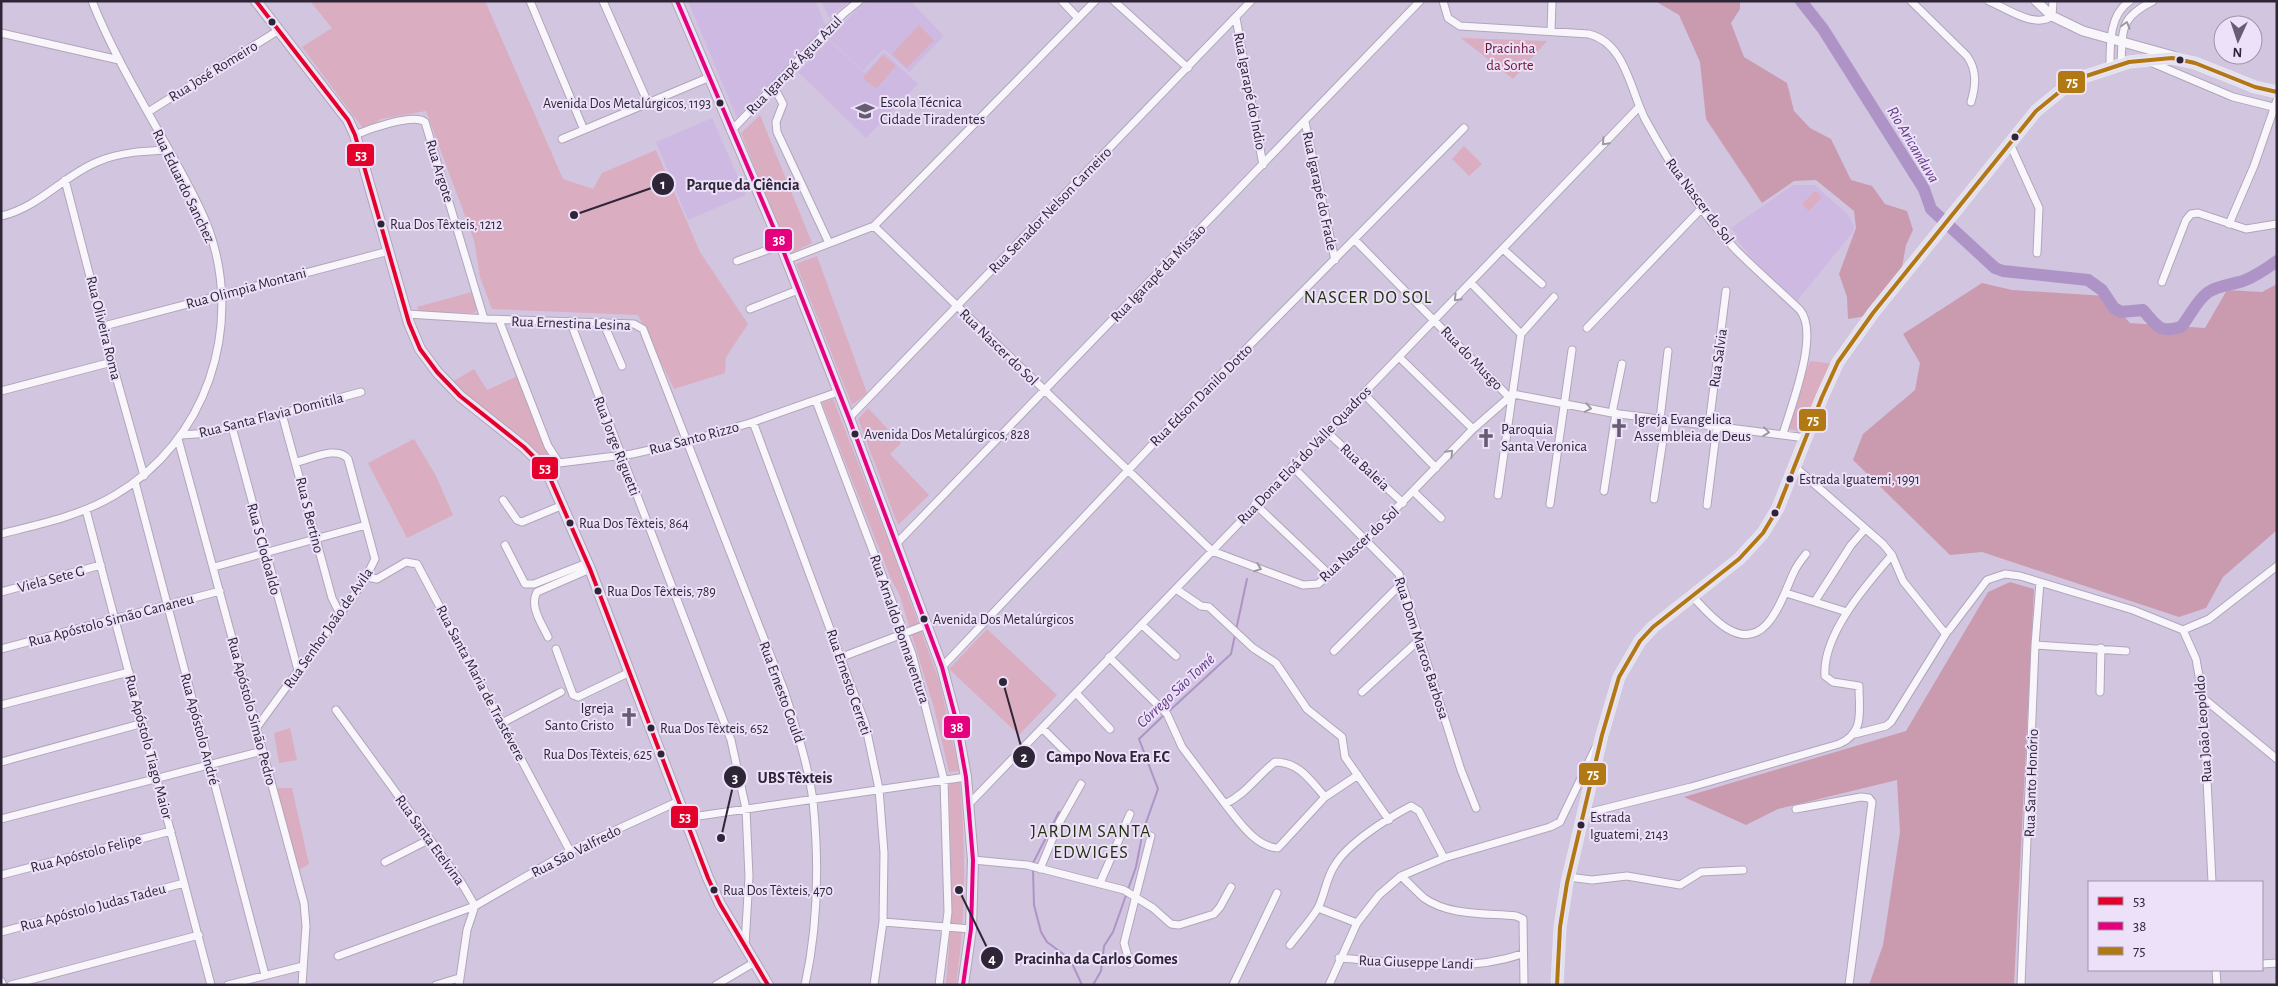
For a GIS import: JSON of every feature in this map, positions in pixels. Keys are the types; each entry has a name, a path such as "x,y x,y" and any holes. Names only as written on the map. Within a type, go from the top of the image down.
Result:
{"main road":[{"path":"256,1 348,120 355,135 406,314 420,348 437,372 460,396 524,446 546,469 588,566 716,895 768,985"},
{"path":"678,1 731,131 781,245 849,418 942,667 955,716 966,777 973,860 971,930 963,985"},
{"path":"1557,985 1560,927 1568,877 1602,734 1619,677 1632,652 1653,627 1691,595 1733,564 1758,540 1775,514 1822,397 1848,346 2036,111 2074,80 2115,66 2145,60 2184,60 2255,87 2277,92"}],"street":[{"name":"Rua Eduardo Sanchez","path":"1,534 86,510 144,476 180,437 195,414 214,364 221,325 222,294 215,251 208,228 169,150 119,60 92,1"},
{"path":"530,1 584,130"},
{"path":"603,1 648,103"},
{"name":"Rua Igarapé Água Azul","path":"731,131 843,14 859,1"},
{"path":"1062,1 1078,18"},
{"path":"786,260 874,226 1095,1"},
{"path":"1114,1 1188,68"},
{"name":"Rua Senador Nelson Carneiro","path":"849,418 1251,1"},
{"name":"Rua Igarapé da Missão","path":"896,544 1420,1"},
{"name":"Rua Nascer do Sol","path":"1443,1 1448,18 1460,26 1589,34 1606,40 1620,58 1639,107 1669,163 1701,209 1736,249 1800,310 1806,319 1806,342 1802,369 1783,434"},
{"path":"1551,31 1552,1"},
{"path":"1911,1 1967,56 1973,65 1975,80 1971,102"},
{"path":"1989,1 2031,19 2040,21 2052,16"},
{"path":"2052,16 2053,1"},
{"path":"2115,66 2111,40 2118,12 2130,1"},
{"path":"2115,66 2122,42 2124,26 2130,14 2153,1"},
{"path":"2037,2 2052,16 2083,31 2184,60"},
{"name":"Rua Igarapé do Indio","path":"1236,18 1263,165"},
{"name":"Rua José Romeiro","path":"148,112 279,30"},
{"path":"1,33 119,60"},
{"path":"2145,60 2233,96 2275,108"},
{"path":"562,139 710,77"},
{"path":"774,87 783,104 776,122 777,132 829,244"},
{"path":"2229,224 2254,166 2277,100"},
{"name":"Rua Dona Eloá do Valle Quadros","path":"969,804 1142,625 1255,504 1364,394 1639,107"},
{"name":"Rua Argote","path":"355,135 376,127 416,118 425,122 484,319"},
{"name":"Rua Igarapé do Frade","path":"1305,122 1335,260"},
{"name":"Rua Edson Danilo Dotto","path":"942,667 1128,470 1464,128"},
{"path":"2010,144 2037,200 2039,215 2037,253"},
{"path":"1,216 14,214 31,205 65,180 96,162 113,156 169,150"},
{"name":"Rua Oliveira Roma","path":"65,180 112,362 144,476"},
{"path":"1587,328 1701,209"},
{"path":"2162,282 2188,217 2198,213 2229,224 2251,229 2277,224"},
{"name":"Rua Nascer do Sol","path":"874,226 1212,551 1303,585 1318,584 1330,574 1367,540 1473,429 1511,395"},
{"name":"Rua do Musgo","path":"1354,240 1511,395"},
{"path":"738,261 781,245"},
{"path":"1503,249 1542,284"},
{"name":"Rua Olimpia Montani","path":"104,326 388,251"},
{"path":"1471,283 1521,334"},
{"path":"750,309 798,290"},
{"name":"Rua Salvia","path":"1709,425 1726,291"},
{"path":"1498,495 1521,334 1554,297"},
{"name":"Rua Ernestina Lesina","path":"406,314 498,320 634,324 643,329 686,442"},
{"path":"498,320 548,446 559,463"},
{"name":"Rua Jorge Riguetti","path":"570,321 731,740 746,809 748,877 745,946"},
{"path":"603,322 622,366"},
{"path":"1550,504 1572,350"},
{"path":"1654,499 1668,351"},
{"path":"1399,357 1473,429"},
{"path":"1,391 112,362"},
{"path":"1604,490 1622,364"},
{"name":"Rua Santa Flavia Domitila","path":"180,437 211,433 360,392"},
{"name":"Rua Santo Rizzo","path":"546,469 559,463 621,455 686,442 753,422 838,392"},
{"path":"1364,394 1436,468"},
{"path":"1511,395 1614,413 1806,438"},
{"name":"Rua Arnaldo Bonnaventura","path":"816,401 905,634 930,717 944,780 947,928 939,985"},
{"name":"Rua S Bertino","path":"282,414 297,462 332,598 340,614"},
{"name":"Rua Ernesto Cerreti","path":"753,422 865,723 879,789 884,852 883,922 874,985"},
{"path":"1706,505 1717,426"},
{"name":"Rua S Clodoaldo","path":"232,427 298,670"},
{"name":"Rua Baleia","path":"1326,431 1403,503"},
{"name":"Rua Apóstolo Simão Pedro","path":"180,437 262,751 304,903 306,926 302,985"},
{"name":"Rua Ernesto Gould","path":"686,442 784,690 802,746 812,800 816,864 814,929 805,985"},
{"name":"Rua Senhor João de Avila","path":"257,728 366,577 375,558 346,455 335,452 297,462"},
{"name":"Rua Dom Marcos Barbosa","path":"1292,466 1367,540 1394,569 1403,582 1462,770 1476,808"},
{"path":"1794,467 1834,500 1892,555 1903,581 1944,632 1947,632"},
{"name":"Rua Apóstolo André","path":"135,482 265,975"},
{"path":"1414,492 1441,518"},
{"path":"503,500 517,520 522,522 562,505"},
{"path":"1255,504 1330,574"},
{"name":"Rua Apóstolo Tiago Maior","path":"86,510 211,985"},
{"path":"214,567 366,525"},
{"path":"1815,601 1851,544 1865,529"},
{"path":"505,545 525,584 534,584 588,566"},
{"path":"1691,595 1721,624 1735,632 1756,631 1770,621 1786,593 1795,570 1806,554"},
{"path":"1855,734 1859,714 1858,686 1833,682 1825,676 1824,662 1859,593 1892,555"},
{"name":"Rua Santa Maria de Trastévere","path":"366,577 377,579 406,562 417,564 570,851"},
{"name":"Viela Sete G","path":"1,592 101,565"},
{"path":"548,638 535,608 535,594 588,566"},
{"path":"1583,814 1691,787 1839,744 1855,734 1886,726 1891,722 1947,632 1987,580 2005,574 2020,576 2133,610 2183,630 2209,619 2277,566"},
{"path":"1334,650 1403,582"},
{"name":"Rua Santo Honório","path":"2022,985 2035,645 2040,582"},
{"path":"1176,589 1201,606 1209,607 1253,648 1265,654 1276,663 1307,709 1342,736 1345,757 1389,820"},
{"name":"Rua Apóstolo Simão Cananeu","path":"1,648 220,591"},
{"path":"1786,593 1848,612"},
{"path":"842,657 926,625"},
{"path":"1142,625 1176,656"},
{"name":"Rua João Leopoldo","path":"2183,630 2196,659 2203,698 2212,881"},
{"path":"1362,692 1420,639"},
{"path":"2035,645 2126,651"},
{"path":"2100,692 2101,648"},
{"path":"556,649 573,695 578,697 630,672"},
{"path":"1109,657 1167,714 1182,747 1249,833 1272,848 1278,848 1325,797 1358,774"},
{"path":"1,705 129,672"},
{"path":"502,723 560,692"},
{"path":"1076,693 1110,729"},
{"path":"2203,698 2277,759"},
{"name":"Rua Santa Etelvina","path":"336,710 430,839 476,906"},
{"path":"1,762 143,724"},
{"path":"1042,728 1071,757"},
{"path":"1329,985 1339,958 1357,923 1379,895 1401,876 1444,858 1550,827 1560,822 1602,734"},
{"path":"1,819 262,751"},
{"path":"1226,804 1238,798 1252,786 1275,762 1288,762 1297,767 1325,797"},
{"path":"685,818 966,777"},
{"path":"1040,869 1058,823 1081,784"},
{"path":"1796,809 1861,797 1868,798 1872,802 1849,985"},
{"name":"Rua São Valfredo","path":"338,956 476,906 570,851 679,801"},
{"path":"1290,945 1318,908 1336,863 1356,842 1411,806 1417,808 1444,858"},
{"path":"1100,883 1130,814"},
{"name":"Rua Apóstolo Felipe","path":"1,875 171,830"},
{"path":"1130,964 1124,943 1134,895 1151,836"},
{"path":"385,862 430,839"},
{"path":"973,860 999,861 1040,869 1124,890 1153,908 1166,922 1179,925 1214,914 1231,887"},
{"path":"1568,877 1592,880 1627,876 1680,885 1701,872 1743,870"},
{"path":"1401,876 1425,898 1438,905 1457,910 1522,918 1524,924 1522,954 1524,985"},
{"name":"Rua Apóstolo Judas Tadeu","path":"1,932 184,883"},
{"path":"1233,985 1277,893"},
{"path":"436,985 459,981 466,930 476,906"},
{"path":"1318,908 1357,923"},
{"path":"883,922 971,930"},
{"path":"11,985 199,935"},
{"name":"Rua Giuseppe Landi","path":"1339,958 1459,965 1490,964 1522,954"},
{"path":"716,985 755,962"},
{"path":"2263,964 2277,963"},
{"path":"228,985 303,966"},
{"path":"2216,971 2217,985"}],"shaded area":[{"path":"688,1 815,1 826,26 737,118"},
{"path":"821,1 850,1 829,18"},
{"path":"868,1 910,1 944,36 909,72 884,49 863,71 829,39 859,7"},
{"path":"1655,1 1740,1 1740,9 1731,23 1744,57 1787,83 1794,111 1810,128 1831,139 1851,180 1872,186 1885,204 1907,211 1913,230 1906,245 1901,273 1867,316 1848,319 1847,297 1839,274 1856,228 1854,211 1816,180 1794,181 1762,203 1706,119 1700,62 1679,15"},
{"name":"Escola Técnica Cidade Tiradentes","path":"829,40 864,73 884,52 918,84 866,138 798,72"},
{"path":"712,118 746,195 688,220 656,142"},
{"path":"1793,185 1815,185 1847,214 1854,226 1853,232 1797,301 1760,268 1735,238 1737,235 1731,228"},
{"path":"1982,283 2012,290 2106,296 2130,323 2205,328 2227,290 2262,292 2277,284 2277,530 2223,577 2206,608 2179,617 1982,552 1950,555 1853,460 1863,434 1915,390 1920,363 1903,334"},
{"path":"2010,582 2034,589 2014,985 1869,985 1883,945 1900,832 1897,780 1778,809 1746,825 1684,797 1906,731 1988,592"}],"green space":[{"path":"310,1 485,1 563,179 593,189 602,173 656,150 700,252 748,324 726,357 725,373 674,389 638,315 492,309 480,277 474,240 426,111 381,119 364,130 302,47 332,28"},
{"path":"919,25 934,40 907,68 892,54"},
{"name":"Pracinha da Sorte","path":"1461,38 1547,41 1513,79"},
{"path":"883,55 896,66 876,89 863,78"},
{"path":"760,115 812,243 789,254 741,133"},
{"path":"1464,146 1482,164 1469,176 1452,159"},
{"path":"1815,191 1822,197 1809,211 1802,204"},
{"path":"817,256 867,393 852,405 796,264"},
{"path":"472,292 477,310 474,313 425,312 417,307"},
{"path":"1810,361 1835,364 1805,433 1787,428"},
{"path":"474,369 487,390 518,376 556,461 547,466 452,382"},
{"path":"833,399 887,537 940,683 959,771 949,772 934,708 900,596 891,579 822,403"},
{"path":"868,408 901,443 890,454 929,495 898,525 858,419"},
{"path":"414,439 436,476 453,515 407,538 368,463"},
{"path":"987,629 1057,695 1019,735 949,669"},
{"path":"290,728 297,760 279,763 274,733"},
{"path":"960,782 964,859 962,934 956,985 946,985 952,905 949,783"},
{"path":"277,788 292,788 309,864 295,872"}],"waterway":[{"name":"Rio Aricanduva","path":"1801,1 1823,29 1924,189 1931,209 1995,268 2003,271 2088,280 2102,290 2114,308 2121,312 2143,310 2158,326 2173,329 2181,327 2199,301 2211,290 2248,279 2277,261"},
{"name":"Córrego São Tomé","path":"1236,630 1247,579"},
{"name":"Córrego São Tomé","path":"1168,712 1231,654 1235,635"},
{"name":"Córrego São Tomé","path":"1093,985 1101,971 1104,946 1113,932 1136,867 1143,831 1158,789 1139,739 1164,715"},
{"path":"1032,865 1059,812"},
{"path":"1033,870 1034,905 1041,932 1047,942 1070,959 1082,985"}],"transit line":[{"name":"53","path":"256,1 348,120 355,135 409,323 420,349 437,372 460,396 524,447 546,469 590,569 708,878 720,904 768,985"},
{"name":"38","path":"677,1 781,245 849,418 942,667 955,716 966,777 973,860 971,929 963,985"},
{"name":"75","path":"1557,985 1560,927 1567,883 1602,735 1619,677 1640,641 1653,627 1739,559 1763,533 1778,508 1838,362 1873,313 2036,111 2074,80 2129,62 2172,58 2195,63 2255,87 2277,92"}],"place":[{"name":"Avenida Dos Metalúrgicos, 1193","path":"720,103"},
{"name":"Escola Técnica Cidade Tiradentes","path":"865,111"},
{"name":"Parque da Ciência","path":"574,215"},
{"name":"Rua Dos Têxteis, 1212","path":"381,224"},
{"name":"Igreja Evangelica Assembleia de Deus","path":"1619,428"},
{"name":"Avenida Dos Metalúrgicos, 828","path":"855,434"},
{"name":"Paroquia Santa Veronica","path":"1486,438"},
{"name":"Estrada Iguatemi, 1991","path":"1790,479"},
{"name":"Rua Dos Têxteis, 864","path":"570,523"},
{"name":"Rua Dos Têxteis, 789","path":"598,591"},
{"name":"Avenida Dos Metalúrgicos","path":"924,619"},
{"name":"Campo Nova Era F.C","path":"1003,682"},
{"name":"Igreja Santo Cristo","path":"629,717"},
{"name":"Rua Dos Têxteis, 652","path":"651,728"},
{"name":"Rua Dos Têxteis, 625","path":"661,754"},
{"name":"Estrada Iguatemi, 2143","path":"1581,825"},
{"name":"UBS Têxteis","path":"721,838"},
{"name":"Rua Dos Têxteis, 470","path":"714,890"},
{"name":"Pracinha da Carlos Gomes","path":"959,890"}],"district":[{"name":"NASCER DO SOL","path":"1368,297"},
{"name":"JARDIM SANTA EDWIGES","path":"1091,841"}]}
